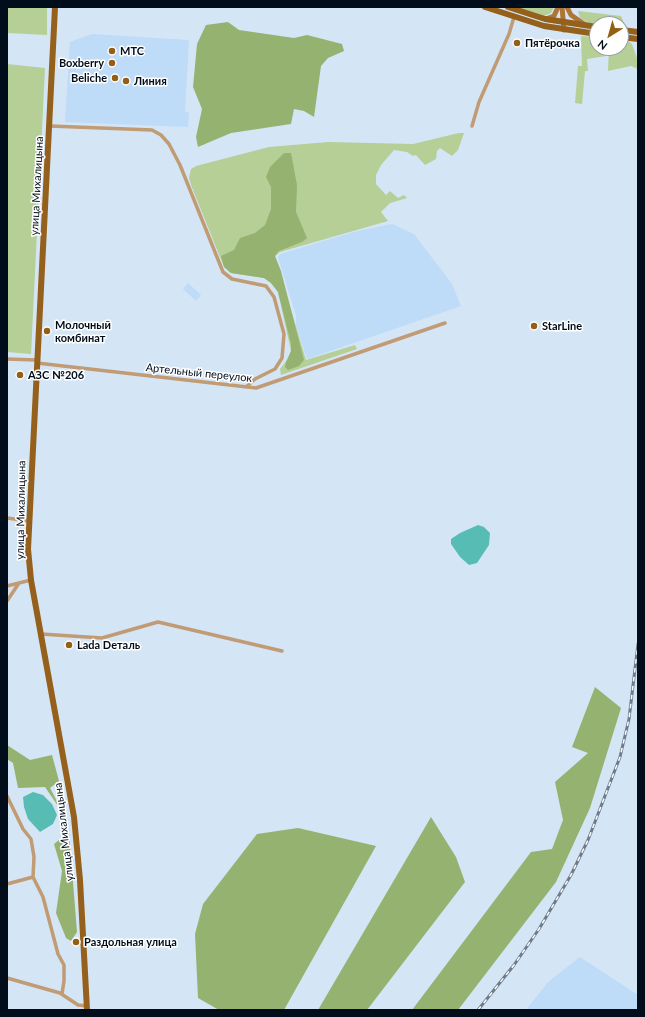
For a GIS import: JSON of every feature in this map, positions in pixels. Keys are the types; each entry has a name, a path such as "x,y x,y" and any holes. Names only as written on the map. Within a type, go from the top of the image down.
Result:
{"main road":[{"name":"улица Михалицына","path":"55,7 50,126 36,362 28,549 31,580 74,817 80,880 87,1008"},
{"path":"485,7 514,18 564,26 588,26"},
{"path":"508,7 564,26 589,32"},
{"path":"545,20 554,16 558,7"},
{"path":"562,7 564,26"},
{"path":"567,7 576,20 588,26"}],"street":[{"path":"472,126 479,102 509,34 514,18"},
{"path":"50,126 152,130 161,135 169,144 180,165 223,272 227,277 237,281 261,284 272,293 284,334 282,358 275,369 255,379 246,387"},
{"name":"Артельный переулок","path":"7,359 256,388 445,323"},
{"path":"7,518 29,521"},
{"path":"7,586 31,580"},
{"path":"7,601 19,583"},
{"path":"41,634 102,638 158,622 282,651"},
{"path":"7,796 23,829 31,839 34,857 33,877 43,897 58,954 64,965 62,994"},
{"path":"7,884 33,877"},
{"path":"7,978 62,994 78,1005 87,1008"}],"shaded area":[{"path":"7,7 47,7 47,35 7,33"},
{"path":"516,7 554,7 551,13 544,16"},
{"path":"578,11 621,16 589,16 589,23 580,18"},
{"path":"228,22 239,30 294,38 307,35 342,44 344,51 328,58 321,66 314,117 304,111 294,109 291,124 231,133 198,147 196,137 202,109 193,87 197,44 206,25"},
{"path":"92,34 189,40 185,111 189,113 188,127 65,122 70,42"},
{"path":"581,36 589,36 589,56 606,56 587,59 588,71 585,71 582,104 575,103 578,66 582,66"},
{"path":"629,42 632,44 638,61 638,69 631,66 608,71 609,56 629,56"},
{"path":"7,64 45,68 31,354 7,352"},
{"path":"464,133 458,150 452,156 440,148 437,151 436,159 425,165 416,155 413,156 407,152 394,150 381,165 376,175 376,184 386,195 390,191 398,198 404,195 407,198 390,203 381,212 388,221 280,252 275,256 306,360 355,345 357,349 281,375 280,369 288,359 291,351 278,292 271,283 264,278 231,273 224,267 191,185 189,178 191,169 196,166 269,147 328,142 413,144"},
{"path":"284,153 291,153 297,185 296,212 307,238 302,242 279,251 275,256 281,271 304,360 299,366 288,370 285,367 291,351 291,344 278,292 271,283 264,278 231,273 224,267 221,256 234,250 240,238 255,233 265,225 271,209 271,187 266,177 270,167"},
{"path":"392,224 414,234 452,284 461,306 307,359 296,325 296,315 278,258 280,254 357,231"},
{"path":"188,283 201,295 196,301 183,289"},
{"path":"478,525 484,527 490,533 489,545 477,563 469,565 460,557 451,544 451,539"},
{"path":"595,687 621,708 590,808 556,882 458,1010 412,1010 531,852 552,849 563,820 555,782 588,753 572,747"},
{"path":"7,745 30,760 52,755 59,781 50,788 61,809 61,816 58,806 45,787 18,788 13,763 7,759"},
{"path":"33,792 43,795 52,804 57,815 53,824 40,832 28,819 24,807 23,797"},
{"path":"431,817 456,857 465,882 367,1010 318,1010"},
{"path":"298,828 376,846 284,1010 219,1010 198,998 195,934 203,904 257,834"},
{"path":"69,832 77,932 71,941 66,938 56,913 62,871 54,844"},
{"path":"580,957 638,995 638,1010 526,1010 548,982"}],"railway":[{"path":"478,1010 514,965 539,929 571,875 588,840 620,757 629,719 638,644"}],"place":[{"name":"Пятёрочка","path":"517,43"},
{"name":"МТС","path":"112,51"},
{"name":"Boxberry","path":"112,63"},
{"name":"Beliche","path":"115,78"},
{"name":"Линия","path":"126,81"},
{"name":"StarLine","path":"534,326"},
{"name":"Молочный комбинат","path":"47,331"},
{"name":"АЗС №206","path":"20,375"},
{"name":"Lada Dеталь","path":"69,645"},
{"name":"Раздольная улица","path":"76,942"}]}
